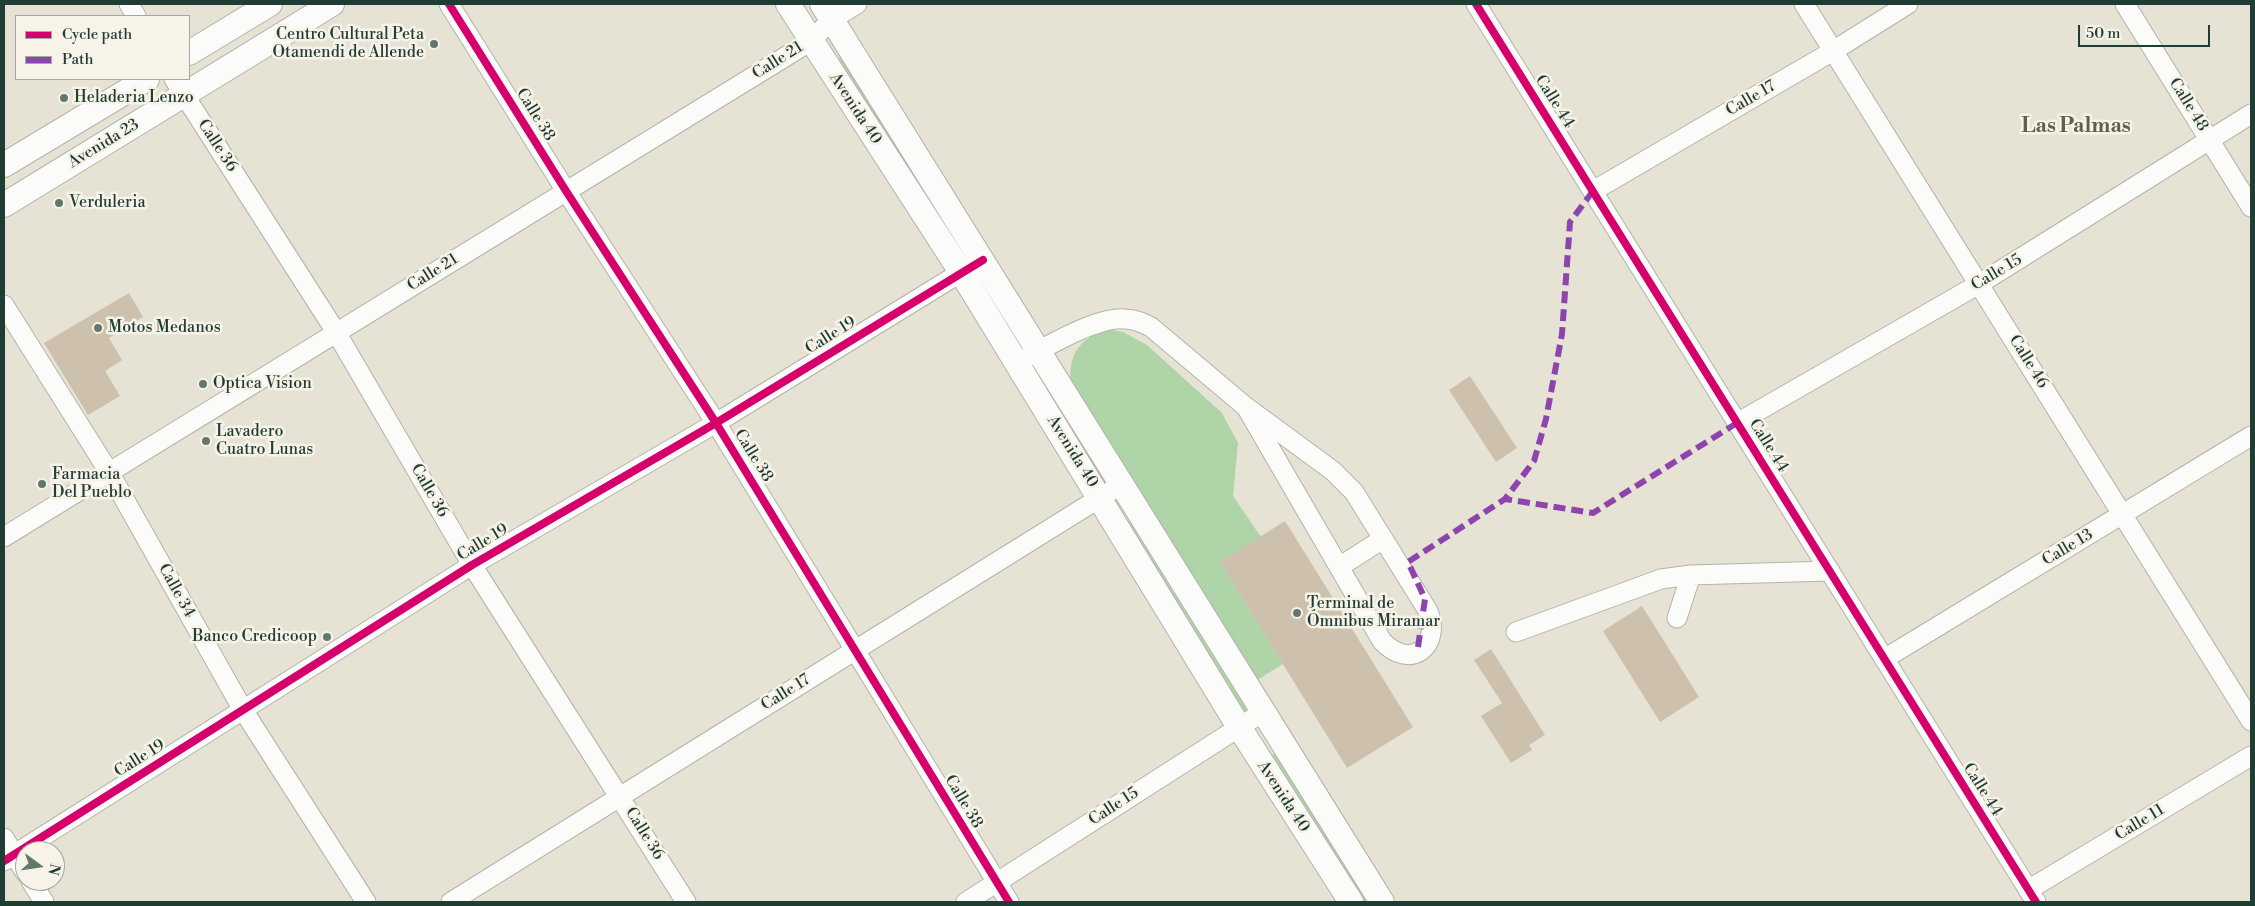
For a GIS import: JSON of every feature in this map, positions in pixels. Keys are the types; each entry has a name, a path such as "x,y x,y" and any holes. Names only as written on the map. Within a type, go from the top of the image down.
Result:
{"main road":[{"path":"190,52 270,4"},
{"name":"Avenida 23","path":"4,205 179,87 332,4"},
{"name":"Avenida 40","path":"788,4 960,272 1239,727 1351,902"},
{"name":"Avenida 40","path":"827,12 1382,902"},
{"name":"Avenida 23","path":"4,165 145,80"}],"street":[{"path":"128,4 135,15"},
{"name":"Calle 38","path":"449,4 566,192 716,423 1009,902"},
{"name":"Calle 21","path":"4,537 811,41 827,12 857,4"},
{"name":"Calle 44","path":"1476,4 2032,896"},
{"name":"Calle 46","path":"1804,4 2251,721"},
{"name":"Calle 17","path":"1593,191 1833,51 1908,4"},
{"name":"Calle 48","path":"2125,4 2251,206"},
{"name":"Calle 36","path":"179,87 336,332 472,565 621,796 686,902"},
{"name":"Calle 15","path":"1737,423 1979,284 2251,114"},
{"name":"Calle 19","path":"9,858 472,565 716,423 960,272 983,260"},
{"name":"Calle 34","path":"4,305 109,472 243,710 366,902"},
{"path":"1017,363 1108,320 1124,318 1140,321 1163,335 1246,407 1333,471 1354,492 1431,619 1432,631 1428,644 1421,652 1411,656 1390,650 1382,641 1246,407"},
{"name":"Calle 13","path":"1884,659 2124,515 2251,436"},
{"name":"Calle 17","path":"451,902 1122,484"},
{"path":"1339,567 1383,539"},
{"path":"1516,632 1661,579 1691,574 1830,571"},
{"path":"1677,618 1691,574"},
{"name":"Calle 15","path":"966,902 1263,712"},
{"name":"Calle 11","path":"2032,896 2251,756"},
{"path":"4,838 9,858"},
{"path":"37,891 44,902"}],"green space":[{"path":"841,56 959,244 957,247 838,59"},
{"path":"1111,330 1123,332 1147,345 1222,413 1238,443 1233,496 1261,537 1220,562 1283,664 1254,682 1072,386 1071,365 1078,348 1092,336"},
{"path":"1129,521 1247,710 1245,713 1127,523"},
{"path":"1272,754 1276,754 1367,902 1362,902"}],"building":[{"path":"129,293 143,317 109,338 122,360 105,371 120,396 88,415 44,343"},
{"path":"1470,376 1517,448 1496,462 1449,390"},
{"name":"Terminal de Ómnibus Miramar","path":"1285,521 1413,727 1347,768 1220,562"},
{"path":"1642,606 1699,697 1660,722 1603,631"},
{"path":"1491,649 1545,735 1529,745 1532,750 1511,763 1481,716 1502,703 1474,660"}],"marked path":[{"path":"1593,191 1570,222 1562,334 1546,419 1534,461 1505,499 1593,513 1737,423"},
{"path":"1418,647 1425,599 1408,562 1505,499"}],"cycle path":[{"path":"449,4 566,191 716,423 1009,902"},
{"path":"1476,4 2036,902"},
{"path":"4,861 472,565 716,423 983,260"}],"place":[{"name":"Centro Cultural Peta Otamendi de Allende","path":"434,44"},
{"name":"Heladeria Lenzo","path":"64,98"},
{"name":"Verduleria","path":"59,203"},
{"name":"Motos Medanos","path":"98,328"},
{"name":"Optica Vision","path":"203,384"},
{"name":"Lavadero Cuatro Lunas","path":"206,441"},
{"name":"Farmacia Del Pueblo","path":"42,484"},
{"name":"Terminal de Ómnibus Miramar","path":"1297,613"},
{"name":"Banco Credicoop","path":"327,637"}],"district":[{"name":"Las Palmas","path":"2076,127"}]}
